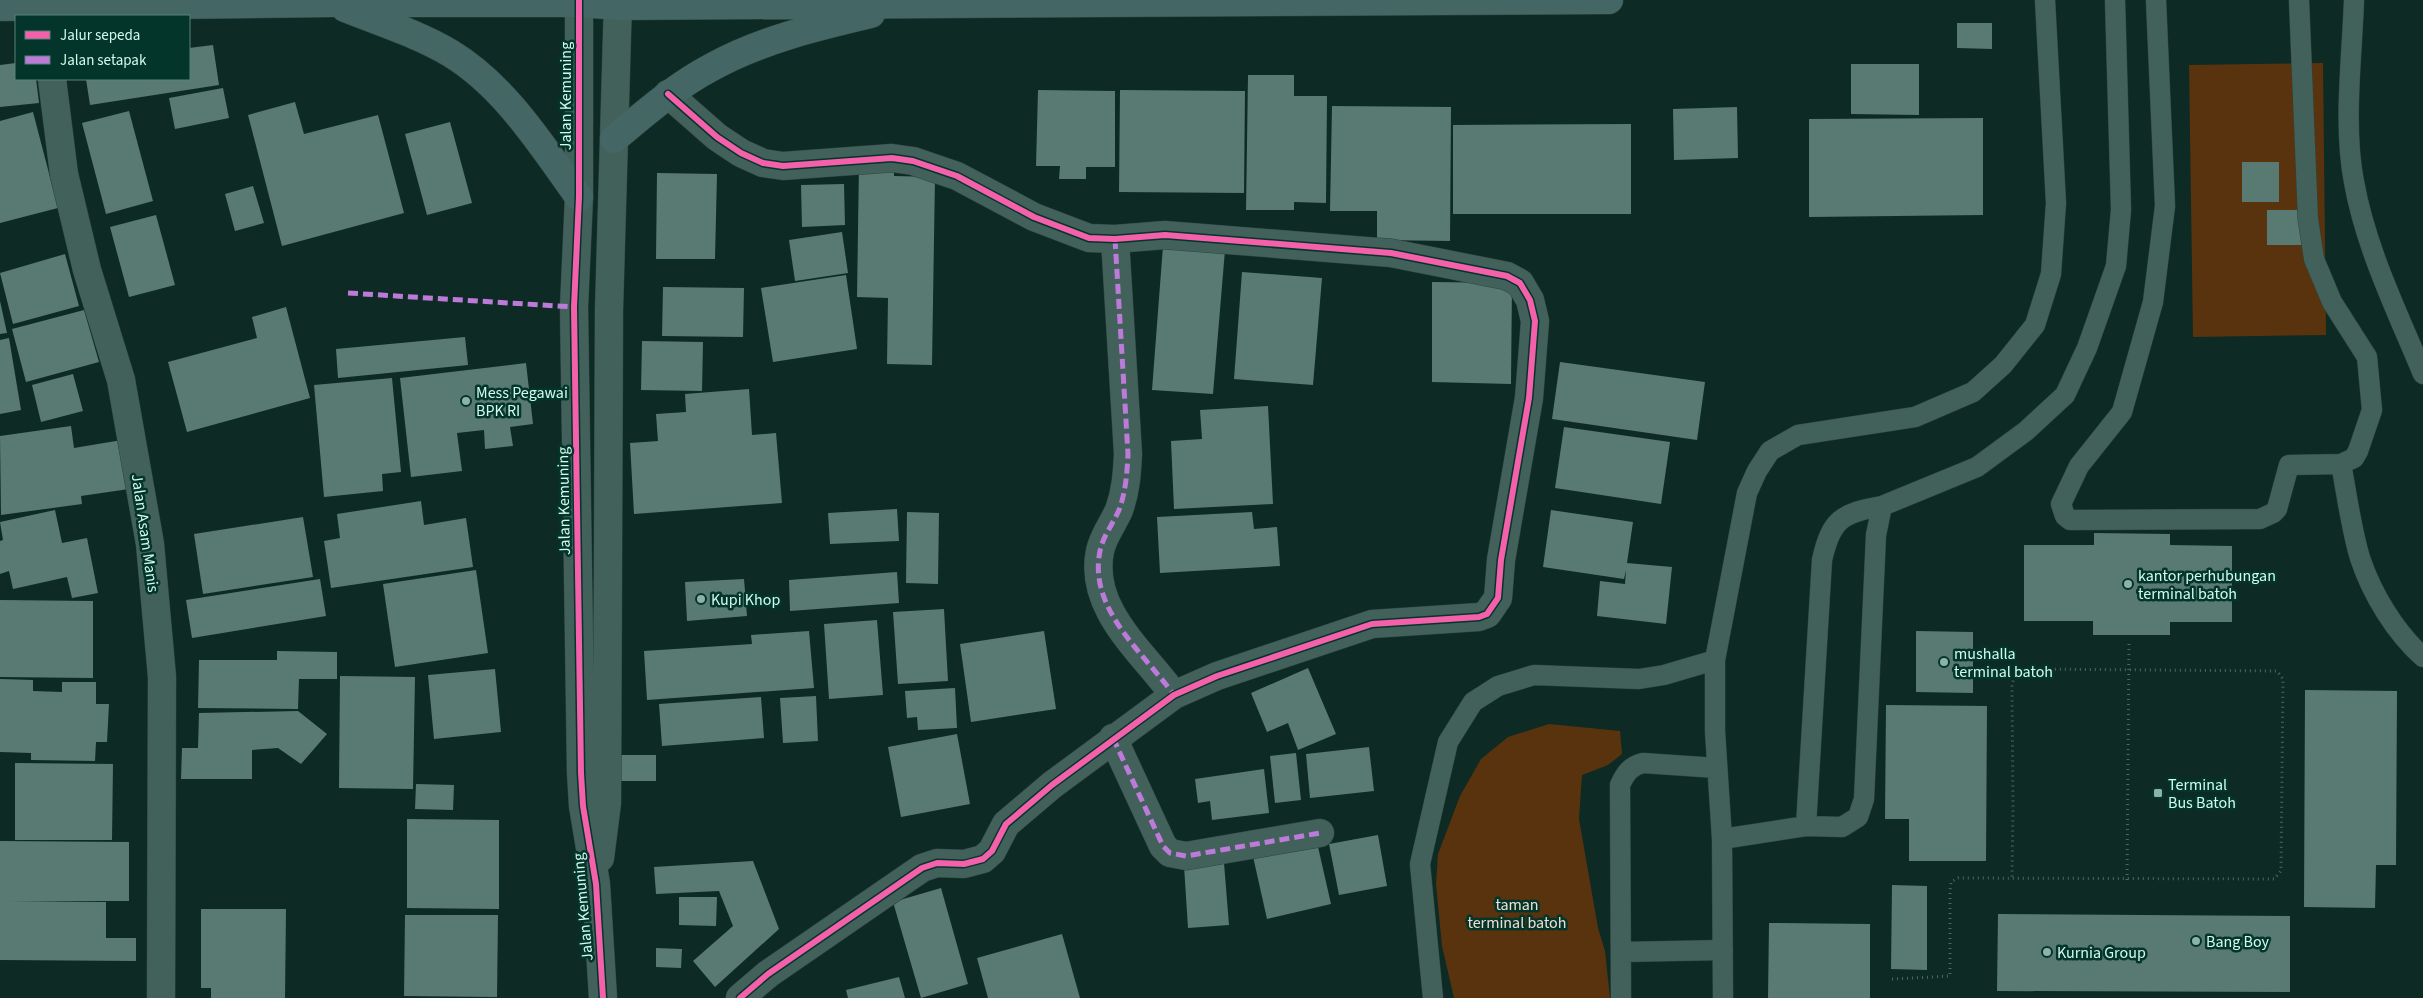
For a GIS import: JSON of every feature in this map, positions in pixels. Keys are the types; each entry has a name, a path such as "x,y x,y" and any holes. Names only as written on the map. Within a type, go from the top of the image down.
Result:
{"highway":[{"path":"0,7 47,12 332,3 1312,3 1609,0"},
{"path":"332,3 409,34 458,59 494,88 531,132 579,197"},
{"path":"614,139 668,94 712,67 755,47 808,29 924,3"}],"street":[{"name":"Jalan Kemuning","path":"579,2 579,197 574,307 580,773 583,806 596,884 603,998"},
{"path":"596,884 607,803 610,310 618,3"},
{"name":"Jalan Asam Manis","path":"52,80 64,174 87,270 121,380 150,544 162,677 161,998"},
{"path":"668,94 717,136 741,153 763,163 783,166 892,158 913,161 957,176 1061,230 1088,238 1115,239 1165,235 1267,241 1391,253 1453,264 1507,276 1520,284 1530,300 1535,321 1529,398 1501,560 1498,598 1487,614 1479,617 1372,624 1218,676 1174,695 1113,738 1052,785 1006,824 992,850 983,859 964,864 936,863 922,868 768,974 740,998"},
{"path":"1115,239 1128,461 1126,484 1119,510 1100,550 1098,575 1104,599 1114,620 1174,695"},
{"path":"1113,738 1163,846 1170,853 1186,856 1320,833"}],"lane":[{"path":"1723,998 1722,839 1717,768 1715,660 1747,493 1757,471 1770,451 1798,435 1915,417 1973,392 2003,365 2035,325 2051,274 2056,204 2045,0"},
{"path":"1806,826 1822,560 1828,535 1838,521 1860,510 1882,506 1977,467 2026,431 2065,396 2087,348 2116,266 2121,210 2115,0"},
{"path":"2156,0 2165,206 2153,302 2122,412 2078,466 2061,504 2062,510 2070,520 2260,519 2277,509 2289,465 2340,464 2354,458 2358,451 2372,410 2366,357 2332,302 2314,259 2308,219 2299,0"},
{"path":"2354,0 2349,113 2354,181 2372,251 2423,374"},
{"path":"2340,464 2361,558 2383,608 2412,647 2423,657"},
{"path":"1722,839 1806,826 1842,828 1858,817 1862,810 1876,535 1882,506"},
{"path":"1433,998 1420,864 1448,742 1473,702 1498,686 1534,675 1638,679 1664,675 1715,660"},
{"path":"1621,998 1620,785 1623,777 1634,765 1643,764 1717,768"},
{"path":"1621,952 1722,950"}],"path":[{"path":"2127,880 2129,641"},
{"path":"1892,978 1950,976 1951,882 1958,878 2274,879 2281,871 2283,679 2277,671 2028,669 2016,671 2012,685 2014,806 2012,877"}],"green space":[{"path":"2323,63 2326,335 2193,337 2189,65"},
{"name":"taman terminal batoh","path":"1549,724 1620,731 1622,754 1608,765 1582,775 1579,819 1598,928 1605,951 1610,998 1454,998 1442,946 1436,884 1438,854 1460,796 1481,759 1508,737"}],"building":[{"path":"1957,23 1992,23 1992,49 1957,48"},
{"path":"213,45 219,85 90,105 86,80 190,80 190,48"},
{"path":"15,63 15,80 36,80 39,103 0,107 0,65"},
{"path":"1851,64 1919,64 1919,115 1851,114"},
{"path":"1248,75 1294,75 1294,96 1327,96 1326,203 1294,202 1294,210 1246,210"},
{"path":"223,88 229,118 175,129 169,98"},
{"path":"1038,90 1115,91 1115,167 1086,167 1086,179 1059,179 1060,166 1036,166"},
{"path":"1120,90 1245,91 1244,193 1119,192"},
{"path":"295,102 304,134 378,115 404,213 282,246 248,115"},
{"path":"1332,106 1451,107 1450,241 1377,240 1377,211 1330,211"},
{"path":"1737,107 1738,158 1674,160 1673,109"},
{"path":"129,111 153,201 106,214 82,123"},
{"path":"33,112 58,208 0,223 0,121"},
{"path":"1983,118 1983,215 1809,217 1809,119"},
{"path":"450,122 472,203 427,215 405,134"},
{"path":"1631,124 1631,214 1453,214 1453,125"},
{"path":"2242,162 2279,162 2279,202 2242,202"},
{"path":"859,164 894,164 894,176 935,177 932,365 887,364 888,298 857,297"},
{"path":"657,173 717,174 715,259 656,259"},
{"path":"844,184 845,225 802,227 801,185"},
{"path":"253,186 264,223 235,231 225,194"},
{"path":"2267,210 2305,210 2305,245 2267,245"},
{"path":"156,215 175,285 129,297 110,227"},
{"path":"842,232 848,273 795,281 789,240"},
{"path":"1163,246 1225,250 1213,394 1152,390"},
{"path":"65,254 79,306 13,324 0,273"},
{"path":"1242,272 1322,278 1313,385 1234,379"},
{"path":"846,275 857,349 773,362 761,288"},
{"path":"1432,282 1512,283 1511,384 1432,382"},
{"path":"663,287 744,288 743,337 662,336"},
{"path":"0,301 7,333 0,334"},
{"path":"286,307 310,398 187,432 168,362 257,338 252,317"},
{"path":"84,310 99,362 26,382 12,329"},
{"path":"465,337 468,365 338,378 336,349"},
{"path":"9,338 21,410 0,414 0,340"},
{"path":"642,341 703,342 702,391 641,390"},
{"path":"1560,362 1705,382 1697,440 1552,419"},
{"name":"Mess Pegawai BPK RI","path":"526,363 533,424 510,427 513,446 485,449 484,430 457,433 462,471 411,477 400,378"},
{"path":"73,374 83,411 41,422 32,385"},
{"path":"392,378 401,472 382,474 383,491 324,497 314,385"},
{"path":"749,389 752,435 776,433 782,503 634,514 630,443 658,441 656,414 686,412 685,394"},
{"path":"1268,406 1273,504 1174,509 1171,441 1202,439 1200,410"},
{"path":"71,426 74,448 122,440 129,489 81,496 82,504 1,515 0,436"},
{"path":"1564,427 1670,442 1661,504 1555,488"},
{"path":"421,501 424,525 466,518 473,567 331,588 324,541 340,538 337,514"},
{"path":"897,509 899,541 830,544 828,513"},
{"path":"55,510 62,543 87,538 98,593 72,598 67,577 13,589 9,571 0,574 0,541 3,540 0,522"},
{"path":"1551,510 1633,522 1627,563 1672,567 1666,624 1597,616 1600,581 1625,584 1626,570 1624,579 1543,567"},
{"path":"907,512 939,513 938,584 906,583"},
{"path":"1252,512 1254,529 1277,527 1280,566 1160,573 1157,517"},
{"path":"303,517 313,577 203,594 194,534"},
{"name":"kantor perhubungan terminal batoh","path":"2094,533 2170,534 2170,545 2232,546 2232,622 2170,622 2170,635 2093,635 2093,621 2024,621 2024,545 2094,545"},
{"path":"476,570 488,653 395,667 383,584"},
{"path":"897,572 899,603 790,611 789,580"},
{"path":"320,579 326,616 192,638 186,600"},
{"path":"744,579 747,616 687,621 685,582"},
{"path":"0,600 93,601 93,678 0,677"},
{"path":"944,609 948,681 898,684 893,612"},
{"path":"877,620 883,695 829,699 824,624"},
{"path":"809,631 814,688 647,700 644,651 752,644 751,635"},
{"path":"1044,631 1056,709 971,722 960,644"},
{"name":"mushalla terminal batoh","path":"1916,631 1973,632 1973,693 1916,692"},
{"path":"277,651 337,652 337,679 299,679 298,709 198,708 199,660 277,660"},
{"path":"1308,668 1336,734 1298,750 1288,723 1267,732 1251,693"},
{"path":"495,669 501,732 434,739 428,675"},
{"path":"340,676 415,677 413,789 339,788"},
{"path":"0,679 33,680 33,691 62,692 62,682 96,682 96,704 109,704 107,742 96,742 95,761 31,760 31,753 0,752"},
{"path":"955,688 957,728 918,730 917,717 907,718 905,691"},
{"path":"2305,690 2397,691 2396,865 2376,865 2375,908 2304,907"},
{"path":"816,696 818,741 783,743 780,698"},
{"path":"761,697 764,738 662,746 659,704"},
{"path":"1886,705 1987,706 1986,861 1909,861 1909,819 1885,819"},
{"path":"298,711 327,734 301,764 278,748 252,750 252,779 181,779 182,748 198,748 199,713"},
{"path":"957,734 970,804 901,817 888,747"},
{"path":"1369,747 1374,791 1310,798 1306,754"},
{"path":"1296,753 1301,800 1275,803 1270,756"},
{"path":"621,755 656,755 656,781 621,781"},
{"path":"15,763 113,764 112,840 15,840"},
{"path":"1264,769 1269,813 1212,820 1210,801 1198,803 1195,779"},
{"path":"416,784 454,785 453,810 415,809"},
{"path":"407,819 499,820 499,909 407,908"},
{"path":"1378,835 1387,886 1339,895 1329,844"},
{"path":"1316,838 1331,904 1267,919 1252,852"},
{"path":"0,841 129,842 129,901 10,901 106,902 106,938 136,938 136,961 0,960"},
{"path":"753,861 779,929 715,987 693,961 733,926 719,891 656,894 654,867"},
{"path":"1224,863 1229,925 1188,928 1184,866"},
{"path":"1892,885 1927,886 1927,970 1891,969"},
{"path":"941,888 968,984 921,998 893,902"},
{"path":"679,897 717,897 716,926 679,925"},
{"path":"201,909 286,909 285,998 211,998 211,988 201,988"},
{"path":"1998,914 2290,916 2290,992 1997,991"},
{"path":"405,915 498,915 497,997 404,996"},
{"path":"1769,923 1870,924 1870,998 1768,998"},
{"path":"1062,934 1080,998 988,998 977,958"},
{"path":"656,948 682,949 681,968 656,967"},
{"path":"899,977 905,998 848,998 846,990"}],"marked path":[{"path":"1115,239 1128,454 1127,475 1119,510 1101,546 1098,572 1102,592 1110,611 1121,629 1174,695"},
{"path":"348,293 574,307"},
{"path":"1113,738 1163,846 1170,853 1186,856 1320,833"}],"cycle path":[{"path":"579,0 579,197 574,307 581,773 583,806 596,884 603,998"},
{"path":"668,94 717,137 741,153 763,163 783,166 892,158 913,161 957,176 1034,217 1089,238 1115,239 1165,235 1391,253 1507,276 1520,283 1530,300 1535,321 1529,398 1501,560 1498,598 1487,614 1479,617 1372,624 1217,676 1174,695 1052,785 1006,824 992,851 983,859 964,864 937,863 922,868 768,974 740,998"}],"place":[{"name":"Mess Pegawai BPK RI","path":"466,401"},
{"name":"kantor perhubungan terminal batoh","path":"2128,584"},
{"name":"Kupi Khop","path":"701,599"},
{"name":"mushalla terminal batoh","path":"1944,662"},
{"name":"Terminal Bus Batoh","path":"2158,793"},
{"name":"Bang Boy","path":"2196,941"},
{"name":"Kurnia Group","path":"2047,952"}]}
